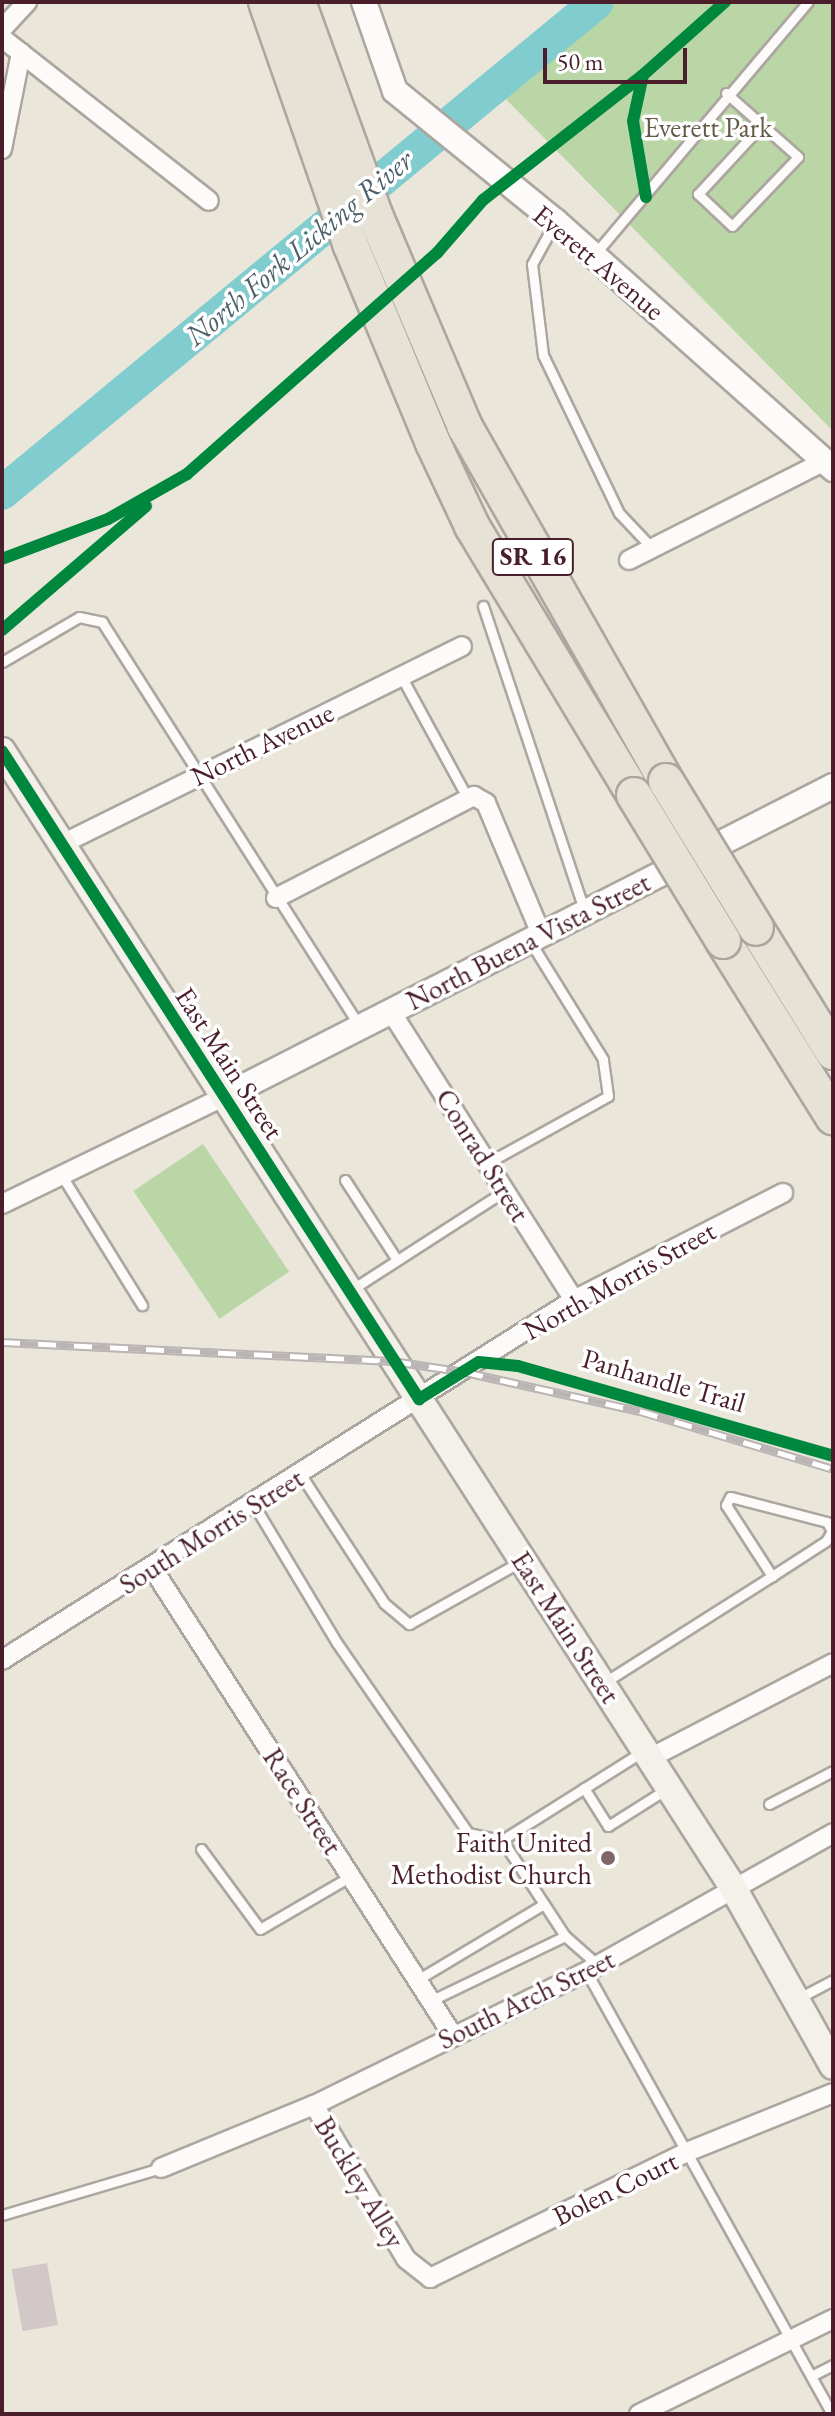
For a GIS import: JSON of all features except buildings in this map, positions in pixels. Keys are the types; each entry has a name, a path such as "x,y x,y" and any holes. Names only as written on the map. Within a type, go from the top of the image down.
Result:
{"highway":[{"name":"SR 16","path":"266,2 395,354 472,526 833,1117"},
{"name":"SR 16","path":"298,2 420,323 503,503 666,781 833,1052"}],"main road":[{"name":"East Main Street","path":"2,751 732,1886 833,2066"}],"street":[{"path":"2,29 27,2"},
{"name":"Everett Avenue","path":"364,2 395,91 524,199 555,221 829,465"},
{"path":"2,38 209,201"},
{"path":"2,149 21,53"},
{"path":"629,560 829,465"},
{"name":"North Avenue","path":"62,844 462,646"},
{"name":"North Buena Vista Street","path":"223,1097 833,786"},
{"path":"276,898 468,799 486,803 535,937"},
{"name":"Conrad Street","path":"390,1010 574,1300"},
{"path":"2,1204 223,1097"},
{"name":"North Morris Street","path":"419,1399 574,1300 783,1193"},
{"name":"South Morris Street","path":"2,1660 153,1569 419,1399"},
{"name":"Race Street","path":"153,1569 452,2034"},
{"path":"647,1754 833,1663"},
{"name":"South Arch Street","path":"161,2168 314,2105 452,2034 592,1968 713,1906 732,1886 833,1833"},
{"name":"Bolen Court","path":"406,2259 418,2275 437,2277 687,2152 833,2093"},
{"name":"Buckley Alley","path":"314,2105 406,2259"},
{"path":"648,2412 833,2319"}],"lane":[{"path":"594,255 726,93 808,2"},
{"path":"726,93 762,125 798,157 732,226 698,194 762,125"},
{"path":"555,221 532,264 543,355 619,513 653,548"},
{"path":"483,606 586,913"},
{"path":"2,662 79,617 102,622 197,776 359,1025"},
{"path":"401,676 468,799"},
{"path":"489,1162 608,1096 603,1059 535,937"},
{"path":"62,1176 142,1305"},
{"path":"345,1180 397,1260"},
{"path":"348,1291 506,1190"},
{"path":"301,1475 384,1603 409,1624 523,1561"},
{"path":"602,1684 772,1576 826,1541 830,1523 730,1497 726,1505 772,1576"},
{"path":"254,1505 451,1816 468,1833 502,1840 584,1788 647,1754"},
{"path":"769,1804 833,1771"},
{"path":"584,1788 608,1826 669,1787"},
{"path":"502,1840 565,1936 592,1968 687,2152 832,2414"},
{"path":"201,1849 260,1929 351,1876"},
{"path":"417,1980 544,1904"},
{"path":"430,2001 565,1936"},
{"path":"796,1999 833,1980"},
{"path":"2,2215 161,2168"},
{"path":"811,2376 833,2365"}],"green space":[{"name":"Everett Park","path":"597,2 833,2 833,431 494,87"},
{"path":"203,1144 289,1272 219,1319 133,1191"}],"waterway":[{"name":"North Fork Licking River","path":"2,493 597,2"}],"railway":[{"path":"2,1342 393,1361 465,1372 640,1411 833,1469"}],"cycle path":[{"path":"646,197 633,121 643,75 725,2"},
{"path":"2,559 108,519 187,474 437,253 483,200 643,75"},
{"path":"2,630 146,506"},
{"name":"Panhandle Trail","path":"2,751 419,1399 479,1362 518,1366 833,1456"}],"place":[{"name":"Faith United Methodist Church","path":"608,1858"}]}
